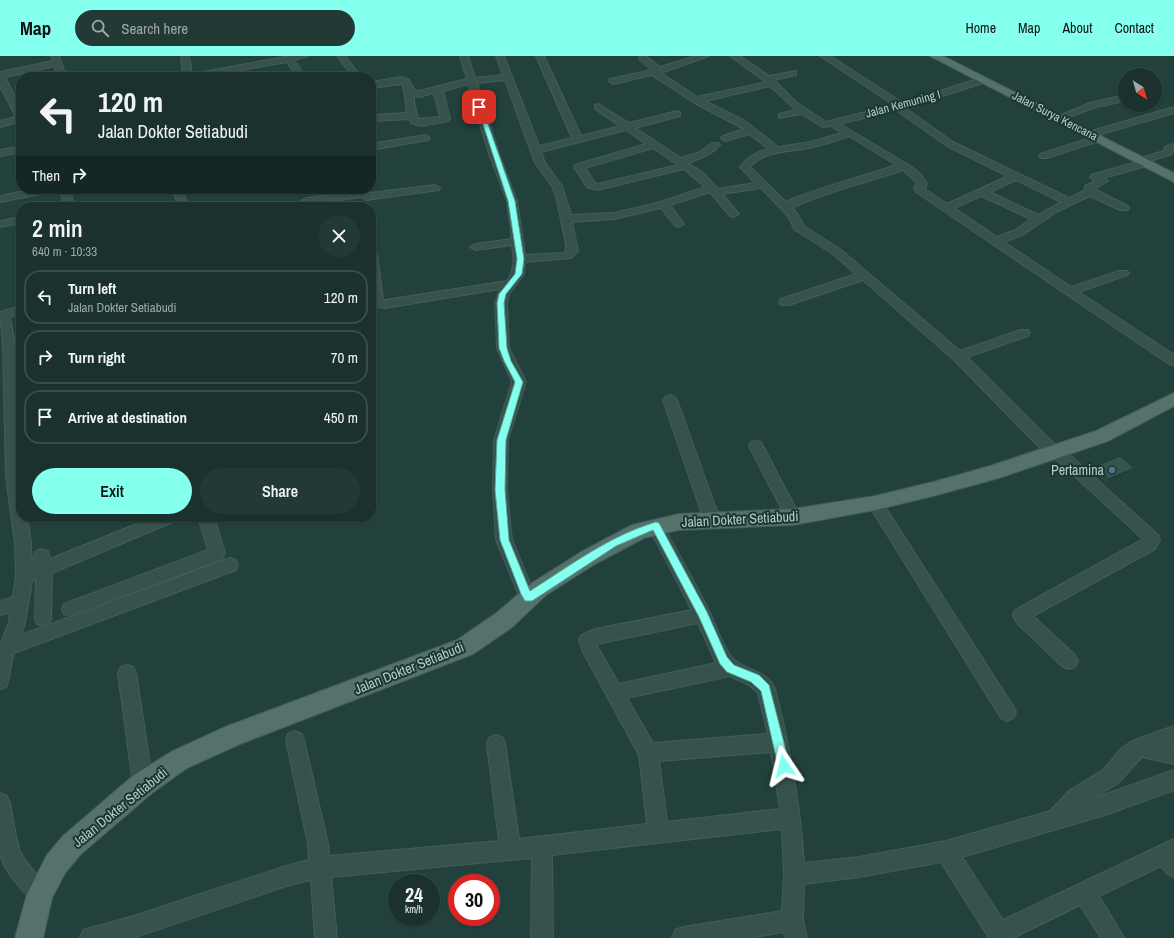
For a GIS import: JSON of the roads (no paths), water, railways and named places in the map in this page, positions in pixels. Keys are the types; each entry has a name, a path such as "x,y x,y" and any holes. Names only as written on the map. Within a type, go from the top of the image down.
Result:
{"main road":[{"name":"Jalan Surya Kencana","path":"935,56 1095,136 1174,178"},
{"name":"Jalan Dokter Setiabudi","path":"29,938 40,894 56,864 72,845 143,784 179,760 233,735 437,659 465,647 503,621 526,594 613,543 639,531 656,526 679,522 793,517 875,503 992,473 1102,436 1174,399"}],"street":[{"path":"185,56 187,72"},
{"path":"216,72 304,56"},
{"path":"341,56 353,72"},
{"path":"464,56 494,154 512,201 518,241 520,259 518,274 502,294 501,303 502,342 508,361 519,382 501,440 500,490 504,540 526,594"},
{"path":"500,56 540,163 557,186 572,244 572,251 570,255 520,259"},
{"path":"540,56 578,140"},
{"path":"613,81 656,72 705,56"},
{"path":"734,56 770,81 794,105 803,111 850,133 904,166 921,179 920,190 1174,361"},
{"path":"824,56 950,144 1014,177 1041,187 1068,201"},
{"path":"643,58 656,72 696,100 732,118 751,130 776,150"},
{"path":"16,108 0,75 56,59 60,72"},
{"path":"289,59 298,72"},
{"path":"696,100 770,81 793,73"},
{"path":"410,92 419,94 471,81 507,77"},
{"path":"376,84 402,80 406,82 410,92 409,102 412,116 414,121 417,123 445,119 438,90"},
{"name":"Jalan Kemuning I","path":"828,124 899,107 983,80"},
{"path":"1058,118 1093,105 1118,100"},
{"path":"598,107 652,145 683,164 715,190 721,200 734,214"},
{"path":"1044,156 1095,136 1174,110"},
{"path":"782,116 803,111"},
{"path":"535,150 677,114"},
{"path":"376,118 412,116"},
{"path":"0,124 16,119"},
{"path":"726,138 751,130"},
{"path":"850,133 812,145 776,150 753,159 745,167 793,216 799,228 837,252 863,276 958,356 1055,453 1150,536 1152,540 1149,544 1023,613 1023,618 1069,661"},
{"path":"376,146 425,138"},
{"path":"652,145 579,167 591,185 597,187 683,164 703,154 716,145"},
{"path":"1090,192 1089,188 1103,181 1095,177 1143,162 1169,152 1168,148 1174,147"},
{"path":"0,153 16,150"},
{"path":"785,207 818,192 865,180 904,166"},
{"path":"946,208 1014,177"},
{"path":"566,219 614,216 715,190 763,185"},
{"path":"306,202 435,188"},
{"path":"981,192 1039,219"},
{"path":"995,241 1020,232 1068,201 1090,192 1124,208"},
{"path":"0,199 25,194"},
{"path":"664,204 679,224"},
{"path":"0,224 16,221"},
{"path":"476,247 518,241"},
{"path":"1070,291 1123,273"},
{"path":"785,302 863,276"},
{"path":"376,292 379,303 385,304 511,284"},
{"path":"16,312 2,316 13,477 16,490"},
{"path":"958,356 1024,333"},
{"path":"670,400 712,520"},
{"path":"756,446 793,517"},
{"path":"875,503 1007,712"},
{"path":"0,681 2,662 10,647 21,602 24,577 21,522"},
{"path":"24,577 43,562 156,522"},
{"path":"70,609 218,553 208,522"},
{"path":"656,526 703,615 724,661 731,668 755,679 766,689 780,742 791,818 794,875 794,929 683,938"},
{"path":"43,562 43,619"},
{"path":"10,647 230,565"},
{"path":"0,608 21,602"},
{"path":"658,833 648,753 589,647 588,640 595,637 703,615"},
{"path":"614,693 731,668"},
{"path":"127,672 143,784"},
{"path":"1056,819 1077,797 1110,777 1129,755 1139,747 1174,735"},
{"path":"295,740 318,844 326,938"},
{"path":"648,753 780,742"},
{"path":"496,744 510,850"},
{"path":"1139,747 1174,755"},
{"path":"794,875 859,867 946,851 1108,804 1174,780"},
{"path":"0,803 11,855 23,875 40,894"},
{"path":"91,938 134,927 286,876 320,868 356,863 510,850 791,818"},
{"path":"542,846 542,938"},
{"path":"946,851 1000,936 1084,892 1171,856"},
{"path":"1084,892 1113,938"}],"place":[{"name":"Pertamina","path":"1112,470"}]}
